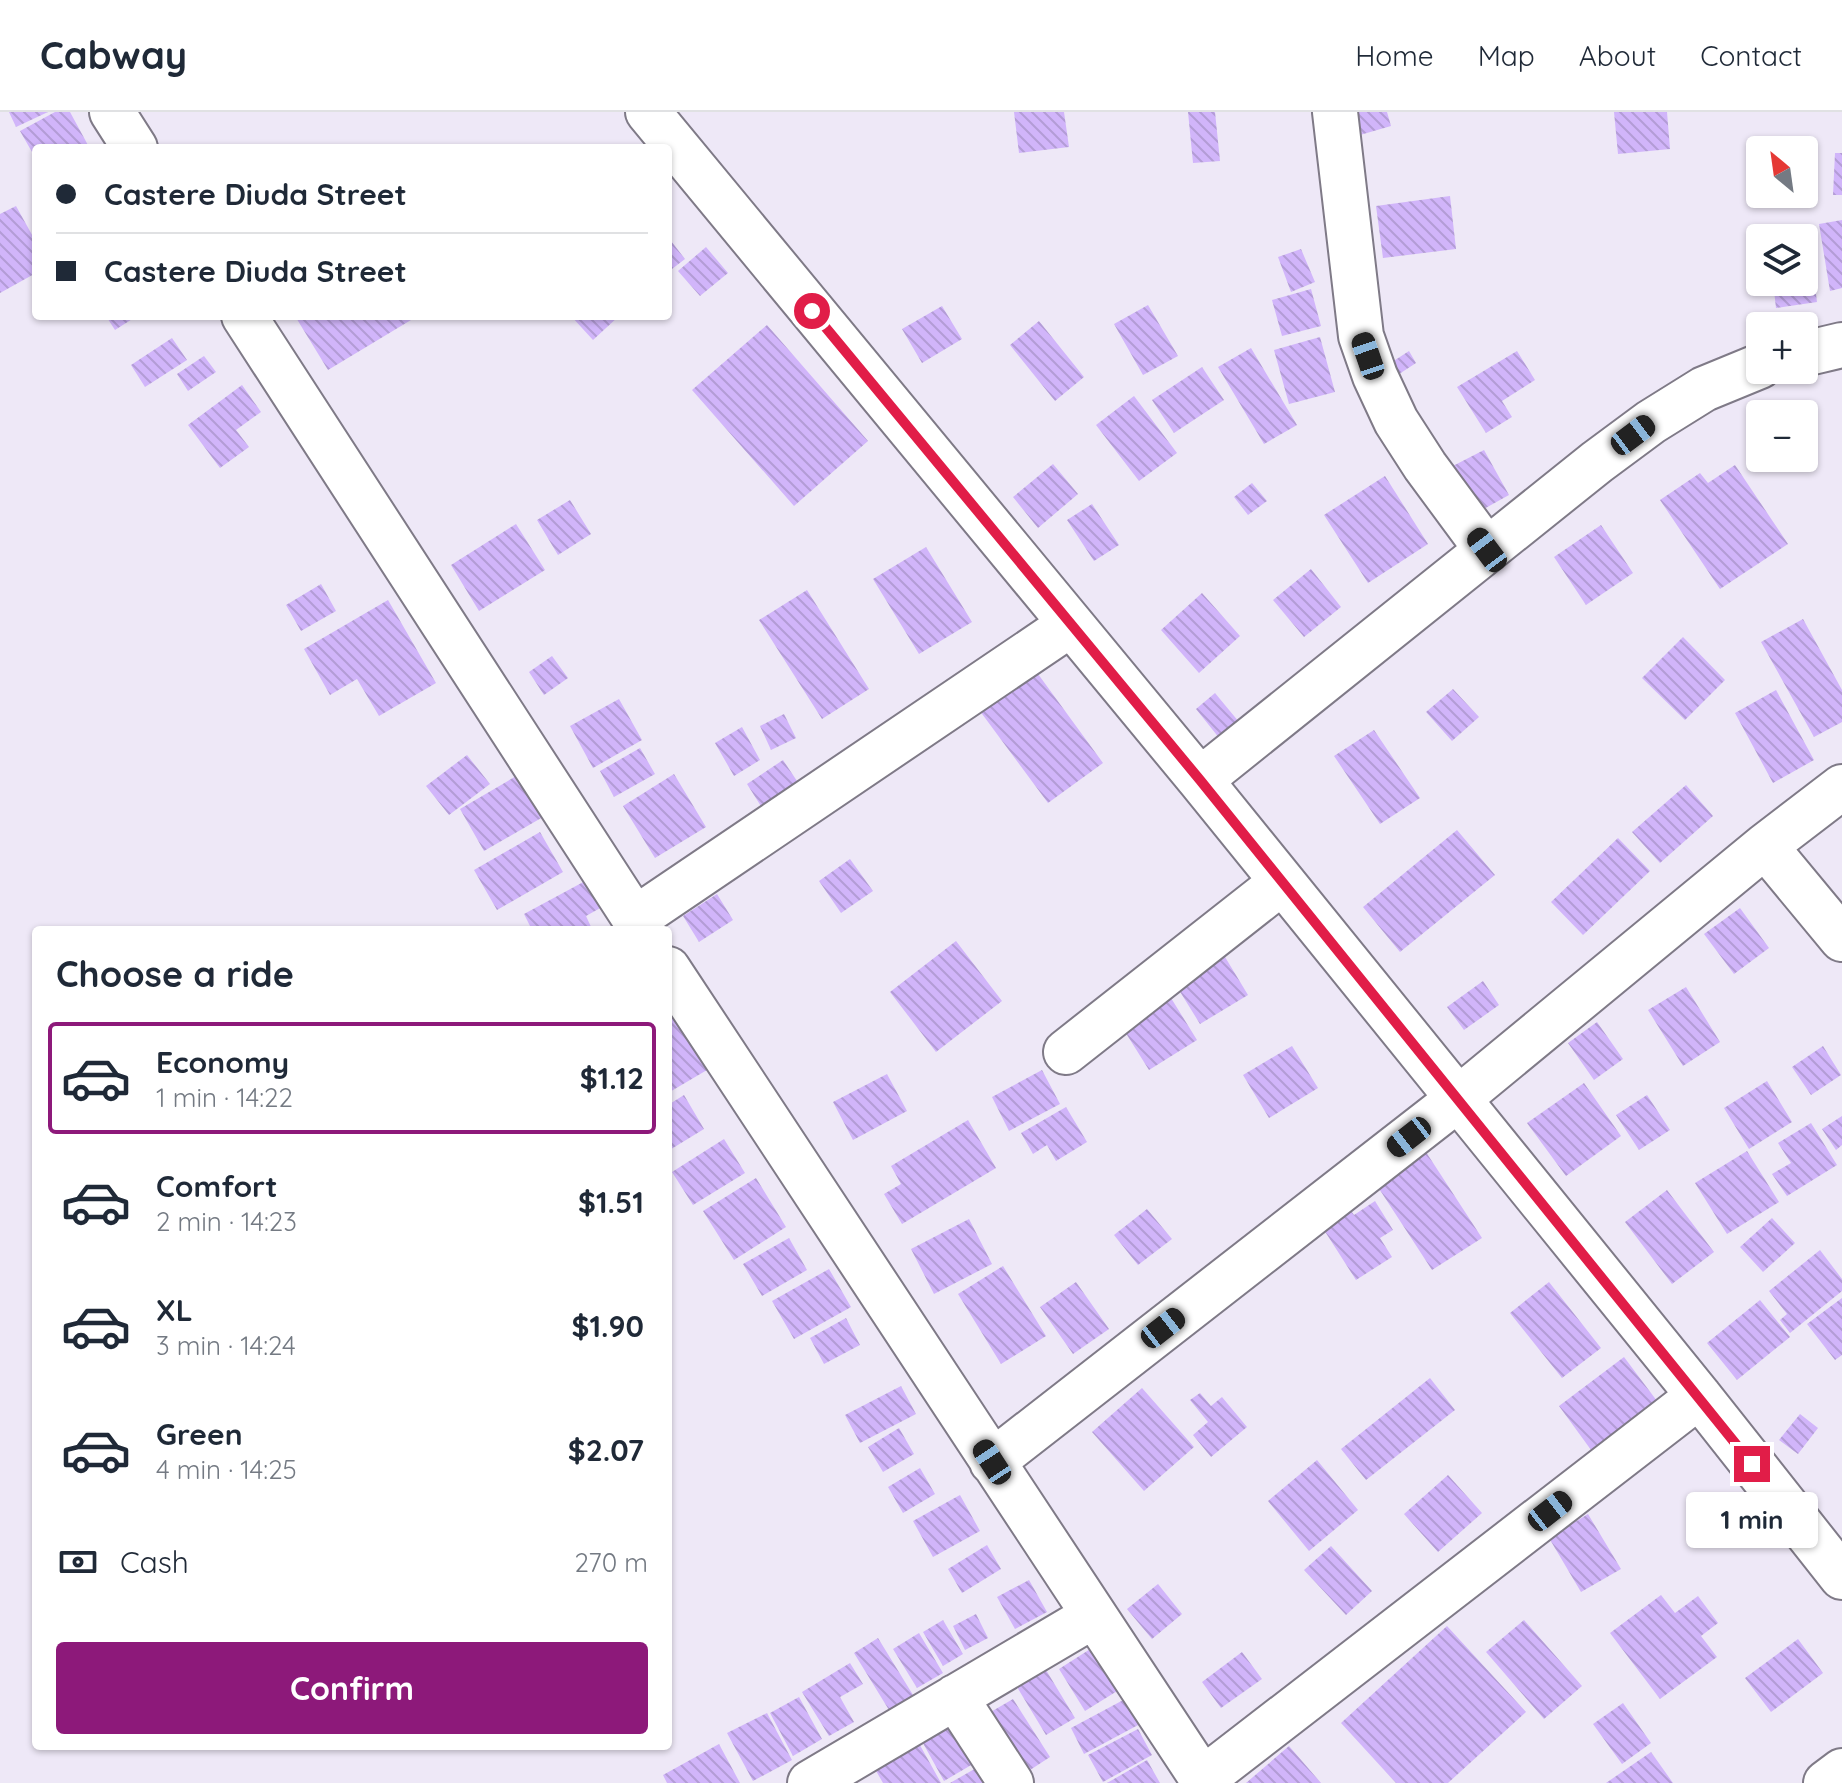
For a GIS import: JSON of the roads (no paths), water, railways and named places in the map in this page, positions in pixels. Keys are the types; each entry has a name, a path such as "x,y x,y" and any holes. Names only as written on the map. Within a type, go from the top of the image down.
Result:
{"street":[{"path":"112,112 132,144"},
{"path":"648,112 1200,780 1842,1577"},
{"path":"1335,112 1361,336 1396,421 1487,550"},
{"path":"247,320 639,924 1071,624"},
{"path":"1818,351 1842,345"},
{"path":"1200,780 1651,422 1704,389 1746,372"},
{"path":"992,1462 1458,1099 1765,846 1842,787"},
{"path":"1765,846 1842,939"},
{"path":"1066,1052 1282,882"},
{"path":"672,975 1204,1781 1699,1396"},
{"path":"810,1783 1093,1616"},
{"path":"955,1697 1011,1783"},
{"path":"1826,1783 1842,1771"}]}
